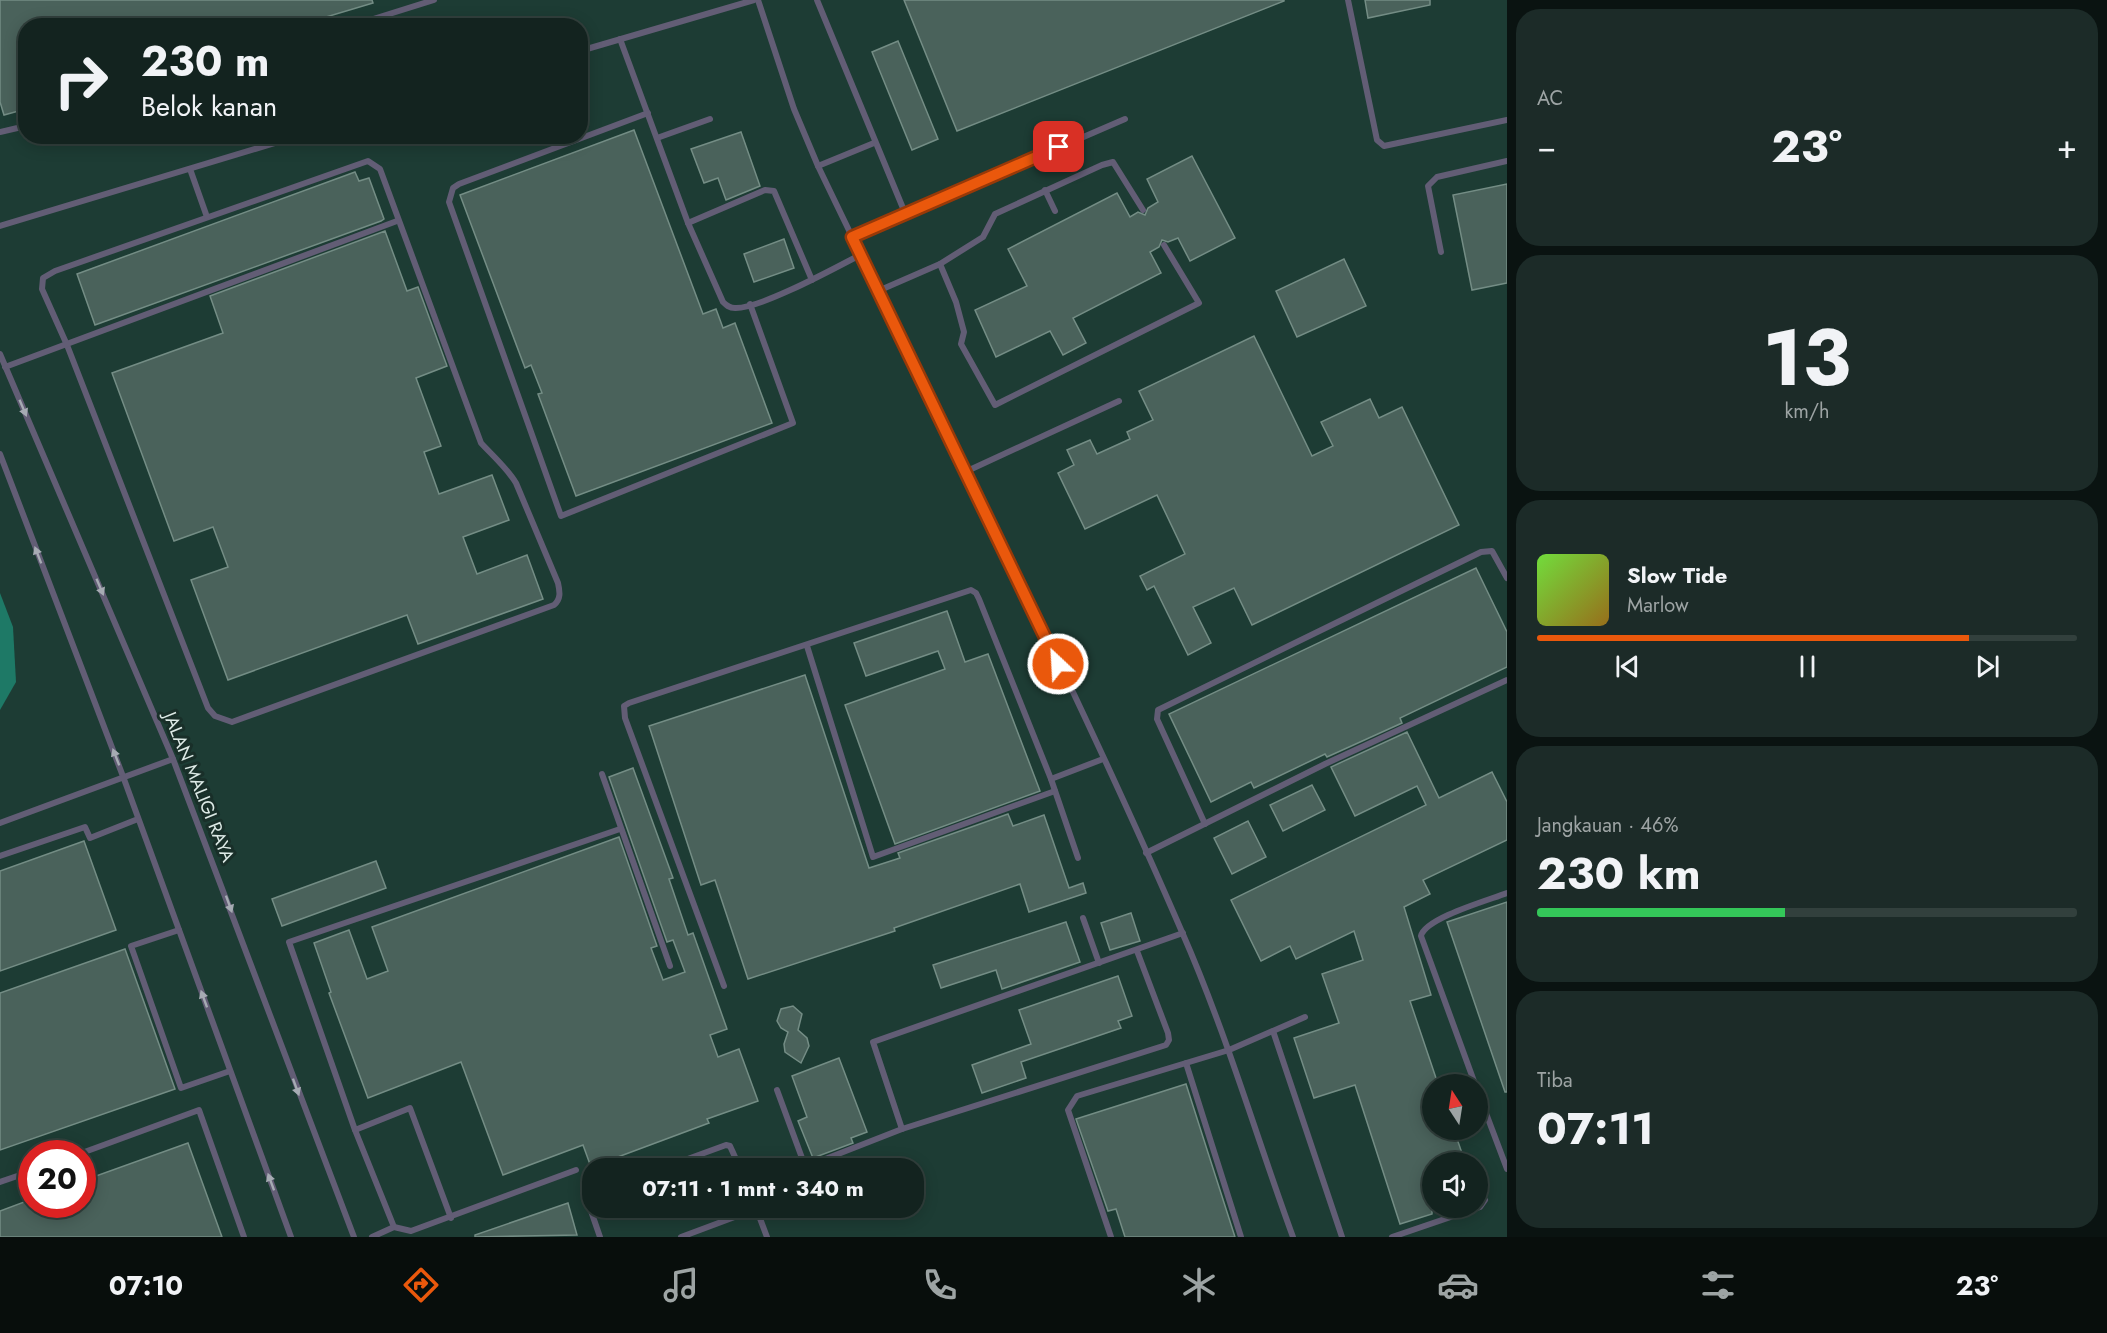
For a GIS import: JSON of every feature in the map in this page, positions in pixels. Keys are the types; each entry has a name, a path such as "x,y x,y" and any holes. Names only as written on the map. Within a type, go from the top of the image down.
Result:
{"lane":[{"path":"377,18 434,0"},
{"path":"588,49 756,0 794,109 818,166 1183,933 1229,1050 1293,1237"},
{"path":"817,0 874,143 905,213"},
{"path":"1348,0 1377,140 1384,146 1507,120"},
{"path":"620,39 688,223 723,302 728,307 736,308 750,304 812,280 860,255"},
{"path":"588,136 648,113"},
{"path":"657,138 710,119"},
{"path":"852,237 1125,119"},
{"path":"0,132 18,128"},
{"path":"818,166 874,143"},
{"path":"0,226 272,144"},
{"path":"565,144 459,184 450,194 449,202 561,516 794,423 750,304"},
{"path":"368,161 380,169 397,221 481,443 500,466 509,470 516,483 558,583 560,594 554,606 232,722 223,720 207,708 67,345 42,289 44,278 55,271 368,161"},
{"path":"1441,252 1428,186 1437,177 1507,161"},
{"path":"878,291 940,264 983,237 995,214 1113,162 1143,210"},
{"path":"190,169 207,217"},
{"path":"688,223 765,190 774,191 812,280"},
{"path":"1045,190 1055,211"},
{"path":"5,367 397,221"},
{"path":"940,264 956,302 963,332 962,344 995,405 1199,303 1164,245"},
{"name":"JALAN MALIGI RAYA","path":"0,354 173,759 354,1237"},
{"path":"965,472 1119,401"},
{"path":"0,454 124,779 291,1237"},
{"path":"1205,824 1157,719 1158,710 1481,552 1492,551 1507,578"},
{"path":"724,986 625,718 624,706 963,592 976,592 1051,779 1078,858"},
{"path":"807,646 873,857 1055,791"},
{"path":"1146,853 1325,764 1507,680"},
{"path":"0,823 173,759"},
{"path":"1051,779 1102,759"},
{"path":"602,774 670,966"},
{"path":"0,856 85,827 90,838 138,819"},
{"path":"394,1227 355,1130 289,942 620,829"},
{"path":"1471,1074 1421,936 1426,926 1438,920 1507,893"},
{"path":"1083,918 1099,963"},
{"path":"179,930 131,946 181,1088 230,1071"},
{"path":"902,1129 873,1042 1183,933"},
{"path":"777,1089 798,1150 806,1164 810,1165 902,1129 1166,1045 1169,1040 1168,1034 1137,951"},
{"path":"1111,1237 1068,1110 1071,1102 1077,1096 1229,1050 1305,1017"},
{"path":"1273,1031 1342,1237"},
{"path":"1186,1063 1241,1237"},
{"path":"355,1130 410,1108 451,1218"},
{"path":"96,1148 199,1110 244,1237"},
{"path":"1488,1119 1507,1169"},
{"path":"690,1158 726,1145 730,1146 735,1158"},
{"path":"372,1237 394,1227 411,1231 451,1218 576,1170"},
{"path":"0,1182 18,1176"},
{"path":"593,1218 600,1237"},
{"path":"681,1237 730,1218"},
{"path":"760,1218 767,1237"},
{"path":"1392,1237 1448,1218"}],"shaded area":[{"path":"0,0 1507,0 1507,1237 0,1237"},
{"path":"0,593 13,627 16,682 0,710"}],"building":[{"path":"0,0 372,0 373,3 323,18 18,18 18,111 4,115 0,102"},
{"path":"904,0 1284,0 1284,1 957,131"},
{"path":"1365,0 1430,0 1430,5 1368,18"},
{"path":"898,41 938,139 912,150 872,52"},
{"path":"634,130 703,314 716,309 723,328 735,323 772,423 576,496 538,394 542,393 531,365 525,368 460,195"},
{"path":"741,132 760,186 726,200 718,178 704,183 691,149"},
{"path":"1192,156 1235,238 1190,261 1178,238 1168,242 1162,240 1159,247 1150,252 1161,273 1073,318 1086,343 1063,355 1050,331 996,357 975,310 1027,286 1008,249 1117,193 1130,217 1138,212 1145,215 1148,208 1158,202 1147,179"},
{"path":"355,172 359,181 369,178 384,219 381,221 95,325 77,274"},
{"path":"1507,184 1507,283 1472,290 1453,195"},
{"path":"385,231 407,291 418,287 447,366 416,378 441,446 424,452 439,494 492,475 509,520 463,537 477,574 527,555 543,599 418,644 407,615 228,680 191,580 228,567 213,527 174,541 112,373 223,333 210,296"},
{"path":"784,239 794,268 754,282 744,254"},
{"path":"1344,259 1366,306 1297,337 1276,291"},
{"path":"1254,336 1312,456 1333,446 1321,422 1370,399 1379,418 1402,407 1459,525 1252,625 1234,588 1193,607 1211,643 1188,655 1154,586 1147,590 1140,576 1185,554 1157,495 1085,529 1058,473 1074,465 1067,450 1090,440 1097,454 1130,439 1127,432 1153,420 1139,391"},
{"path":"1476,568 1507,632 1507,667 1400,718 1402,723 1327,757 1325,754 1254,788 1251,782 1211,802 1169,714"},
{"path":"947,611 965,662 988,654 1040,791 895,844 845,705 945,669 938,651 866,676 854,643"},
{"path":"805,675 869,868 900,858 898,853 1008,814 1013,826 1044,815 1069,888 1083,883 1086,893 1029,912 1020,884 894,928 895,931 748,979 715,880 701,885 649,726"},
{"path":"1407,732 1439,798 1492,772 1507,802 1507,840 1423,880 1430,894 1404,907 1431,995 1410,1001 1435,1074 1422,1074 1422,1140 1457,1140 1462,1152 1422,1152 1422,1217 1400,1224 1355,1085 1314,1098 1294,1038 1339,1023 1322,974 1363,960 1354,931 1296,959 1290,946 1261,961 1231,900 1426,805 1417,786 1355,816 1331,767"},
{"path":"633,768 673,878 669,879 688,935 693,933 727,1029 710,1035 718,1057 739,1049 758,1101 707,1119 709,1123 615,1158 588,1158 583,1145 503,1175 461,1062 368,1098 329,993 331,992 314,943 349,930 367,979 388,971 372,927 619,837 657,946 651,948 663,980 685,972 673,940 667,942 609,777"},
{"path":"1312,785 1325,810 1283,831 1270,805"},
{"path":"1248,821 1266,857 1232,874 1214,838"},
{"path":"84,841 116,930 0,971 0,871"},
{"path":"376,861 386,888 282,926 272,899"},
{"path":"1507,902 1507,1092 1505,1092 1447,922"},
{"path":"1131,913 1140,941 1110,950 1101,923"},
{"path":"1066,922 1080,962 1002,989 996,970 941,988 933,965"},
{"path":"125,949 175,1089 29,1140 18,1140 18,1144 0,1150 0,993"},
{"path":"1118,976 1132,1016 1118,1021 1121,1028 1021,1062 1026,1078 982,1093 972,1065 1031,1044 1019,1010"},
{"path":"793,1006 802,1014 798,1030 807,1038 809,1046 801,1063 785,1052 784,1044 788,1032 781,1028 777,1021 781,1009"},
{"path":"839,1058 867,1132 851,1138 853,1143 813,1158 798,1121 807,1117 792,1076"},
{"path":"1186,1084 1235,1237 1125,1237 1116,1209 1108,1211 1076,1119"},
{"path":"188,1143 222,1237 0,1237 0,1211 18,1204 18,1218 96,1218 96,1176"},
{"path":"568,1203 577,1235 475,1237 475,1235"}],"route":[{"path":"1058,664 852,237 1059,147"}]}
